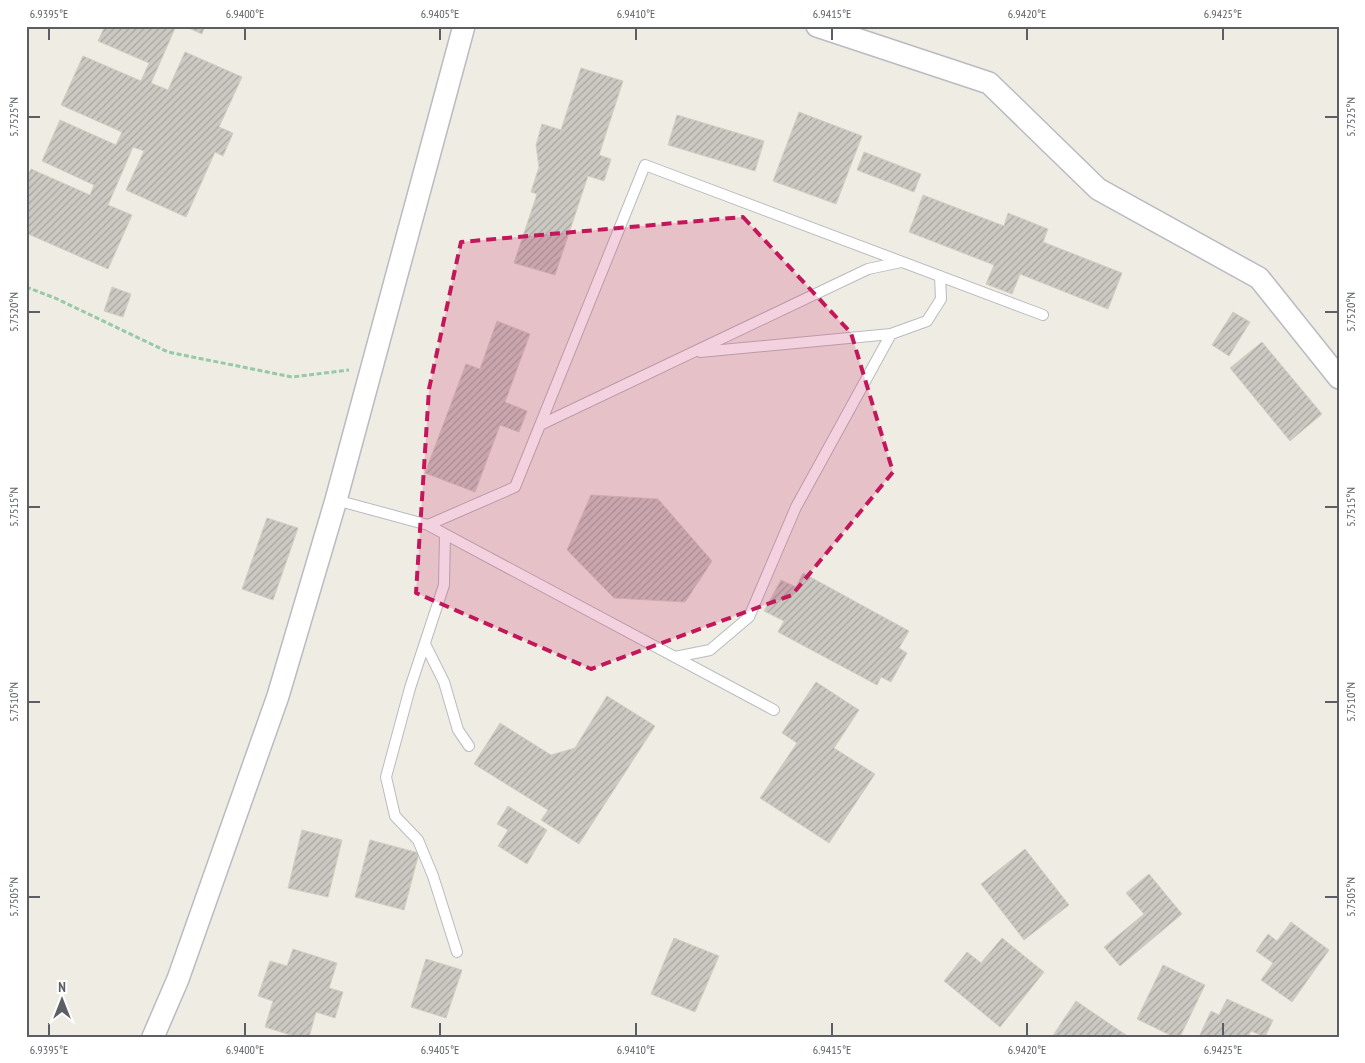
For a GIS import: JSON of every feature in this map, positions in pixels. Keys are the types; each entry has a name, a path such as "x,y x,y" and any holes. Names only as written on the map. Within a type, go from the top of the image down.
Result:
{"street":[{"path":"153,1037 181,970 278,696 336,500 464,26"},
{"path":"817,26 989,83 1098,189 1259,278 1339,378"}],"lane":[{"path":"428,525 515,488 645,165 1043,315"},
{"path":"540,425 868,269 902,262"},
{"path":"692,353 891,334 927,321 941,299 940,276"},
{"path":"675,657 710,650 749,617 796,507 891,334"},
{"path":"336,500 428,525 774,710"},
{"path":"445,534 444,586 410,688 386,777 395,816 418,840 433,876 457,952"},
{"path":"425,644 444,682 458,730 469,746"}],"path":[{"path":"26,287 55,298 168,352 292,377 372,367"}],"highlighted area":[{"path":"743,217 851,333 893,472 792,595 591,669 416,593 429,389 461,242"}],"building":[{"path":"105,26 176,26 151,83 168,90 185,52 242,77 219,127 233,133 223,156 215,152 186,217 126,190 144,151 133,147 108,205 132,215 108,269 26,233 26,179 31,169 90,195 94,185 42,161 60,120 116,145 122,132 61,105 83,56 141,81 149,63 98,41"},
{"path":"184,26 205,26 202,34"},
{"path":"581,68 623,81 599,155 611,159 604,181 588,176 555,275 514,263 537,194 531,192 539,167 536,145 542,124 561,130"},
{"path":"799,112 862,136 836,204 773,181"},
{"path":"677,115 764,141 755,171 668,145"},
{"path":"864,152 921,174 914,192 857,170"},
{"path":"923,195 1004,226 1008,213 1048,229 1043,242 1122,273 1108,309 1020,274 1012,294 986,284 994,265 909,232"},
{"path":"112,287 131,294 123,317 104,311"},
{"path":"1233,312 1250,322 1229,356 1212,345"},
{"path":"497,321 530,334 505,402 527,411 519,432 500,425 475,492 425,473 466,364 480,369"},
{"path":"1262,342 1322,414 1290,441 1230,368"},
{"path":"591,495 658,499 712,561 685,602 614,598 567,550"},
{"path":"267,518 298,528 273,600 242,589"},
{"path":"803,573 909,631 899,648 907,653 891,682 881,677 877,685 778,632 784,621 764,611 781,580 796,587"},
{"path":"816,682 859,710 834,748 875,774 829,843 760,798 797,743 782,733"},
{"path":"607,696 655,726 579,844 541,820 548,810 474,764 500,723 551,755 575,748"},
{"path":"508,806 547,830 527,864 498,846 508,830 497,824"},
{"path":"302,830 342,840 328,897 288,888"},
{"path":"370,840 419,853 404,910 355,897"},
{"path":"1025,849 1069,905 1024,940 981,884"},
{"path":"1149,874 1182,914 1120,966 1104,947 1144,914 1126,893"},
{"path":"1291,922 1329,950 1292,1002 1261,980 1273,963 1256,951 1268,934 1277,941"},
{"path":"674,938 719,956 695,1012 651,994"},
{"path":"1002,938 1044,972 1000,1027 944,981 967,952 981,963"},
{"path":"293,949 337,963 329,988 343,992 335,1018 316,1012 309,1037 297,1037 265,1027 273,1001 258,996 270,961 287,966"},
{"path":"426,959 462,970 446,1018 411,1007"},
{"path":"1163,965 1205,985 1180,1037 1174,1037 1137,1019"},
{"path":"1227,999 1273,1020 1265,1037 1251,1031 1248,1037 1199,1037 1211,1011 1219,1015"},
{"path":"1076,1001 1129,1037 1052,1037"}]}
